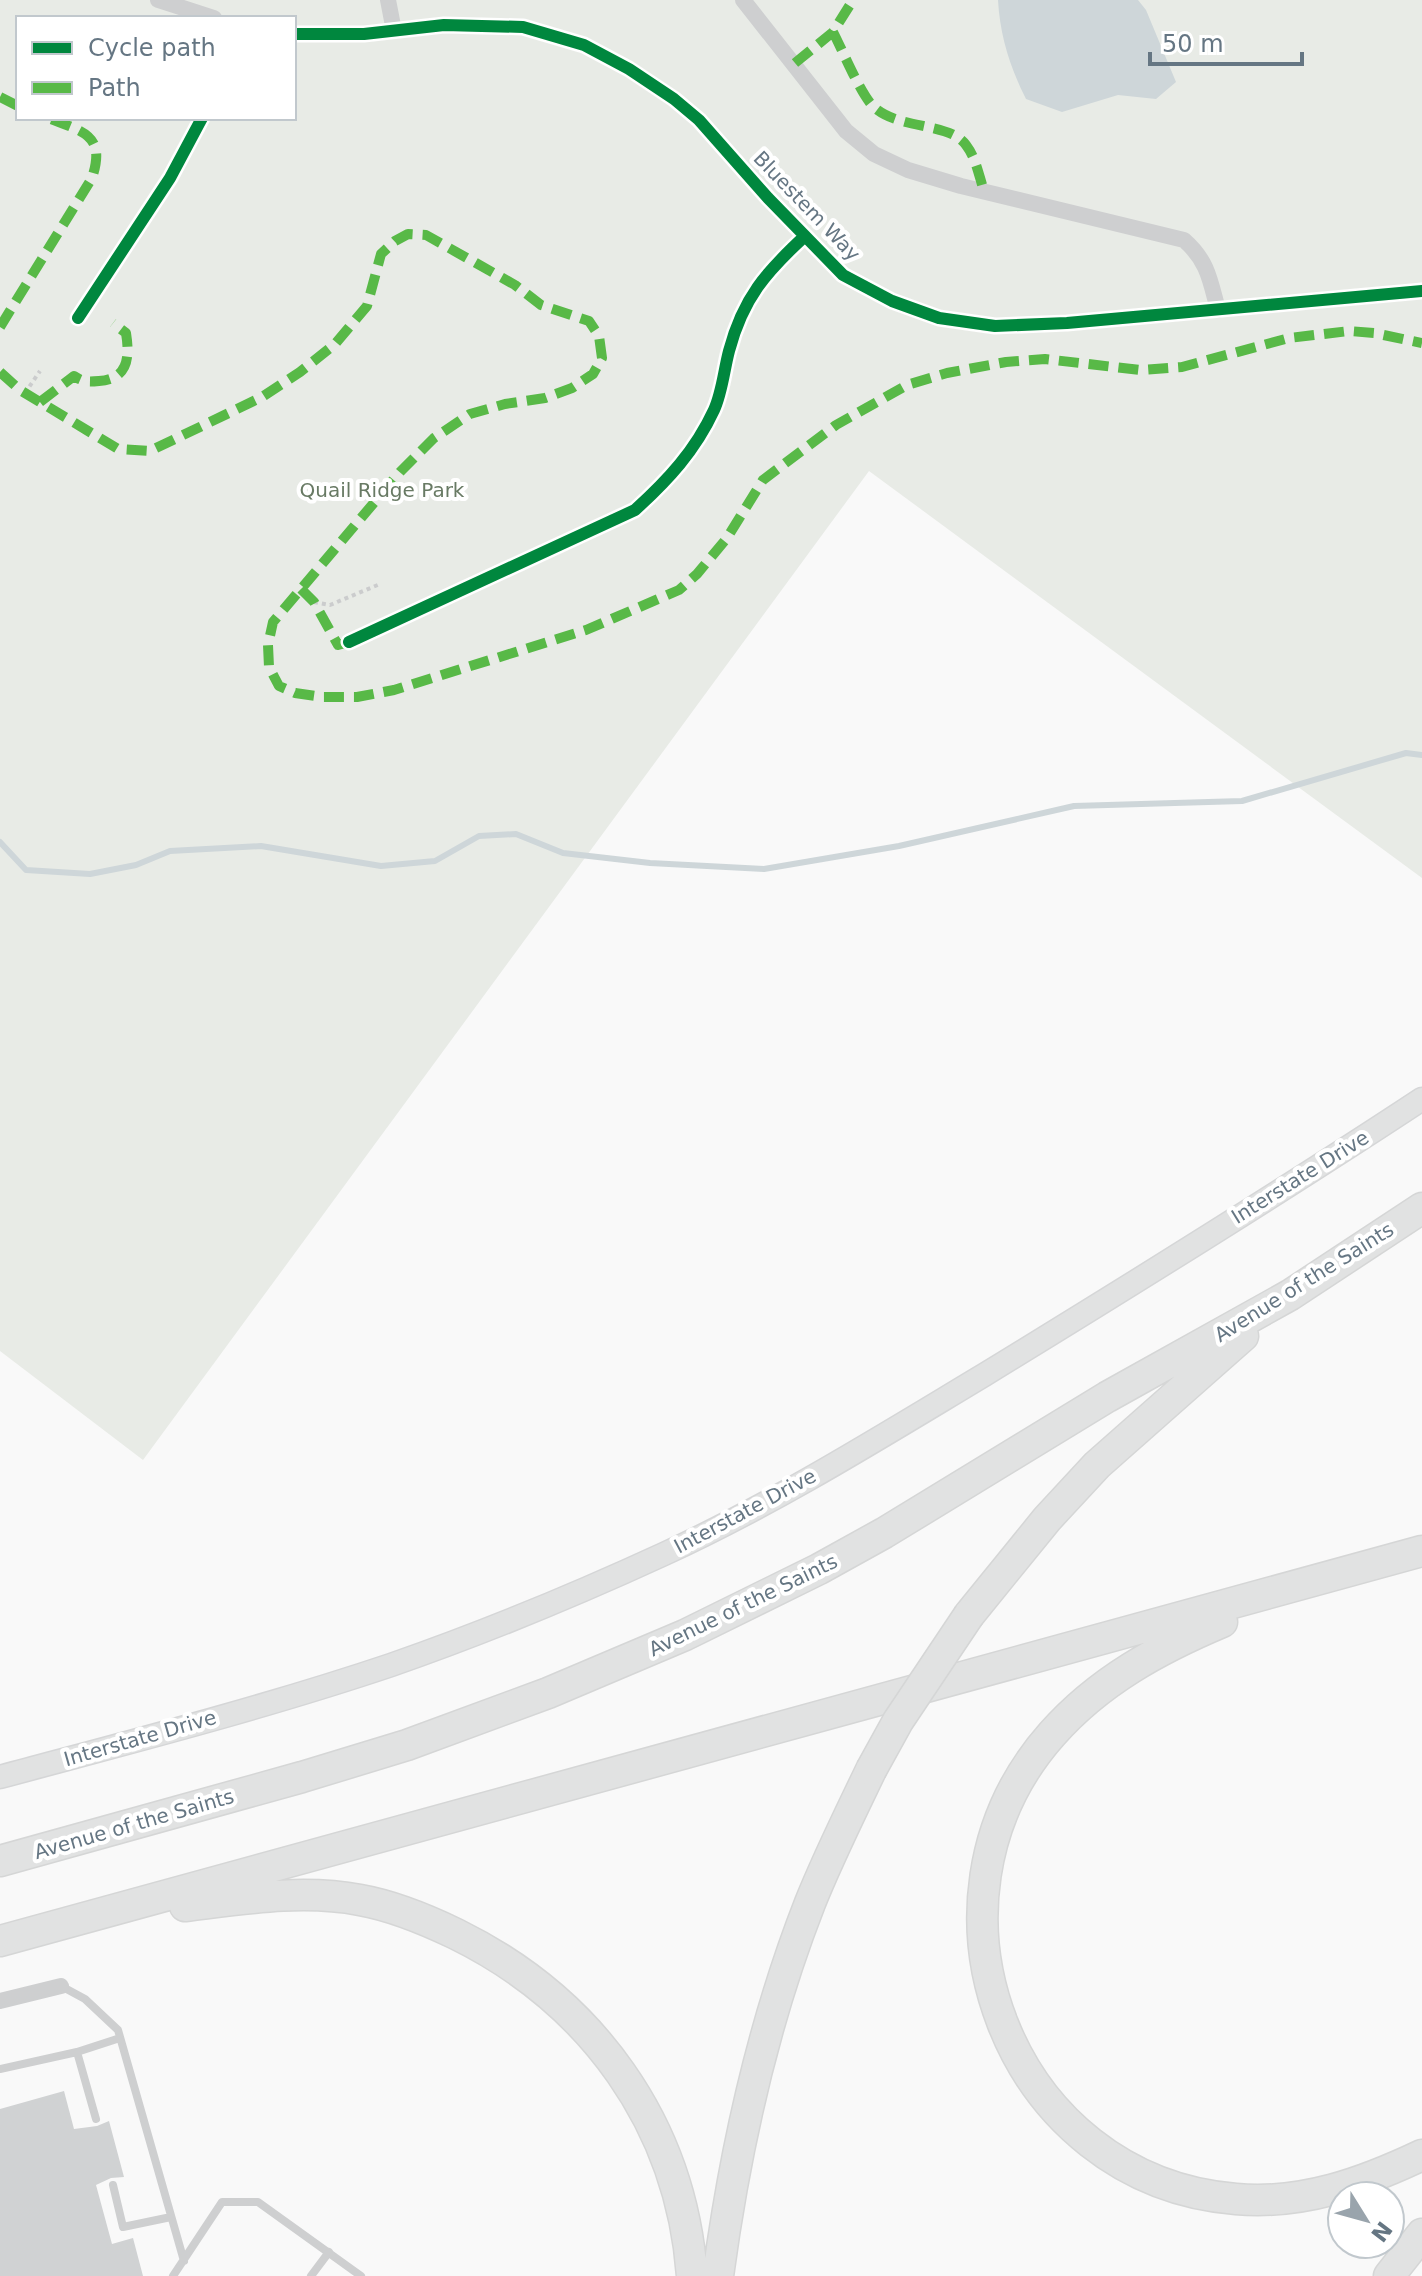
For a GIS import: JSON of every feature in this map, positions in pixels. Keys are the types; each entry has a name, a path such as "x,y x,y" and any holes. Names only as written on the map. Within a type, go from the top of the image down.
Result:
{"highway":[{"name":"Avenue of the Saints","path":"0,1861 407,1745 534,1699 671,1641 753,1603 884,1533 1107,1397 1290,1295 1422,1208"},
{"path":"718,2276 740,2146 763,2044 810,1903 871,1770 898,1721 969,1615 1047,1519 1097,1465 1290,1295"},
{"path":"0,1941 1422,1551"},
{"path":"1335,1575 1182,1639 1111,1680 1074,1710 1050,1736 1015,1788 996,1831 982,1900 981,1937 994,2003 1024,2070 1043,2097 1084,2138 1105,2155 1134,2171 1199,2194 1275,2200 1312,2195 1354,2184 1422,2155"},
{"path":"95,1915 292,1894 359,1899 417,1915 490,1951 542,1987 584,2025 621,2072 654,2129 676,2187 689,2242 692,2276"},
{"path":"1389,2276 1422,2234"}],"main road":[{"name":"Interstate Drive","path":"0,1777 271,1702 390,1665 507,1621 663,1555 771,1500 874,1441 1168,1262 1422,1099"}],"street":[{"path":"158,0 208,16"},
{"path":"388,0 394,31"},
{"path":"743,0 846,131 874,154 908,170 961,186 1184,240 1200,254 1218,310"},
{"name":"Bluestem Way","path":"296,34 394,31 444,25 523,27 584,45 629,69 691,113 843,275 892,301 939,318 995,326 1067,323 1422,291"},
{"path":"78,318 170,178 201,120"},
{"path":"349,642 635,510 668,480 695,447 716,407 730,348 744,307 769,269 805,236"},
{"path":"0,2001 61,1986"}],"lane":[{"path":"61,1986 85,1999 118,2030 184,2261"},
{"path":"0,2069 77,2052 120,2038"},
{"path":"77,2052 96,2119"},
{"path":"113,2185 123,2227 171,2217"},
{"path":"173,2276 222,2202 258,2202 361,2276"},
{"path":"311,2276 329,2252"}],"path":[{"path":"25,393 40,371"},
{"path":"314,602 330,605 380,584"}],"green space":[{"name":"Quail Ridge Park","path":"0,0 1422,0 1422,878 869,471 143,1460 0,1351"}],"shaded area":[{"path":"998,0 1138,0 1146,10 1176,82 1156,99 1118,95 1062,112 1026,99 1007,51"}],"building":[{"path":"64,2091 74,2129 109,2121 124,2177 111,2178 96,2185 112,2244 133,2238 143,2276 0,2276 0,2109"}],"waterway":[{"path":"0,842 26,870 90,874 136,865 170,851 261,846 381,866 435,861 479,836 516,834 563,853 650,863 764,869 899,846 1074,806 1242,801 1406,753 1422,755"}],"marked path":[{"path":"795,63 833,32 853,0"},
{"path":"833,32 870,103 898,120 937,129 958,138 972,156 984,191"},
{"path":"0,97 16,105"},
{"path":"0,327 92,178 96,164 94,144 89,137 53,120"},
{"path":"0,372 20,390 118,449 150,451 262,397 335,344 367,306 381,254 408,234 426,235 515,285 541,305 589,321 599,336 602,358 593,374 572,388 545,398 505,404 470,414 434,438 400,472 273,622 268,645 269,667 279,686 295,693 323,697 357,697 394,690 586,630 679,590 727,538 763,480 836,425 907,385 947,373 1006,362 1045,359 1140,370 1182,367 1289,338 1349,331 1422,343"},
{"path":"40,402 74,376 86,381 99,381 121,372 127,359 126,333 113,323"},
{"path":"301,589 314,602 338,645 349,642"}],"cycle path":[{"path":"296,34 364,34 444,25 523,27 584,45 629,69 699,120 768,198 843,275 892,301 939,318 995,326 1067,323 1422,291"},
{"path":"78,318 170,178 201,120"},
{"path":"349,642 635,510 669,476 707,425 717,403 741,316 768,274 805,236"}]}
